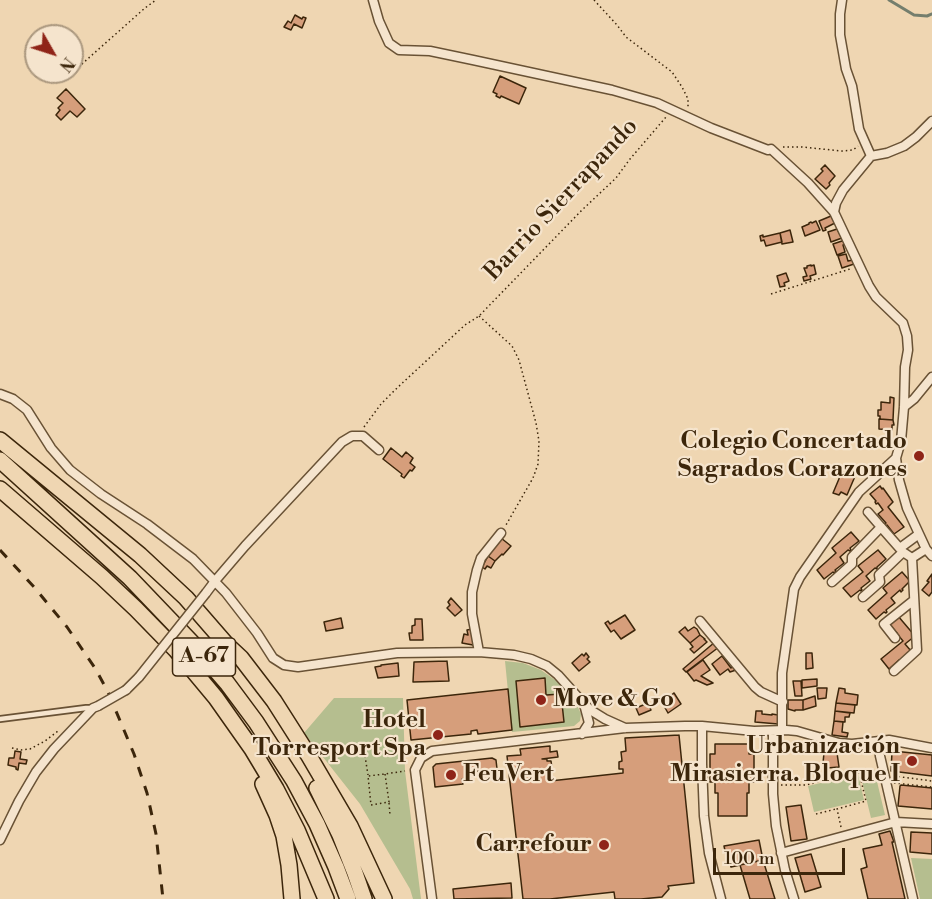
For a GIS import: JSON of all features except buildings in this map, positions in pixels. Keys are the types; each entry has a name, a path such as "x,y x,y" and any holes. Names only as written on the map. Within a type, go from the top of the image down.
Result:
{"highway":[{"path":"0,440 140,555 192,604 241,658 262,685 309,756 350,826 384,899"},
{"name":"A-67","path":"0,460 130,578 227,683 256,722 294,781 317,824 348,899"},
{"name":"A-67","path":"0,489 136,609 176,651 228,714 276,789 297,830 326,899"},
{"path":"226,644 284,729 317,787 340,836 364,899"},
{"path":"176,651 223,718 264,786 277,815 285,843 292,899"}],"street":[{"name":"Barrio Sierrapando","path":"373,0 389,43 399,50 429,51 612,90 657,103 711,128 768,150 771,149 808,183 834,212 873,292 903,323 907,336 901,441 896,458 907,508 929,553 912,558"},
{"path":"842,0 840,35 846,69 852,86 859,129 871,156"},
{"path":"834,212 843,189 871,156 904,146 932,121"},
{"path":"904,407 914,399 932,377"},
{"path":"0,394 13,399 27,410 51,448 70,470 193,559 236,605 273,658 284,665 298,667 397,653 479,652 531,659 547,666 558,675 584,704 605,719 625,729"},
{"path":"0,840 36,772 54,749 96,707 126,690 139,678 215,581 342,442 352,436 360,435 368,439 379,450"},
{"path":"794,899 776,826 774,786 778,731 783,702 782,673 794,589 859,492 896,458"},
{"path":"868,512 901,550 912,558 917,650 894,671"},
{"path":"832,582 852,564 852,556 881,527"},
{"path":"479,652 472,614 472,592 481,558 501,532"},
{"path":"863,597 879,582 879,574 919,534"},
{"path":"895,638 884,624 914,600"},
{"path":"700,621 755,687 783,702"},
{"path":"582,734 589,723 584,704"},
{"path":"587,713 600,732"},
{"path":"702,726 704,816 709,853 721,899"},
{"path":"432,899 415,770 421,758 432,751 625,729 702,726 754,732 797,731 839,743 889,740 932,748"},
{"path":"880,741 882,765 913,899"},
{"path":"781,853 896,822 932,824"}],"lane":[{"path":"0,719 96,707"}],"path":[{"path":"84,62 156,0"},
{"path":"594,0 626,38 672,72 688,99 689,117"},
{"name":"Barrio Sierrapando","path":"360,435 369,420 397,388 465,325 478,316 616,178 673,110"},
{"path":"771,149 786,146 842,151 853,150 865,143"},
{"path":"771,294 860,266"},
{"name":"Barrio Sierrapando","path":"478,316 512,346 519,360 539,441 538,464 533,478 501,532"},
{"path":"12,748 21,750 30,748 64,728 73,730"},
{"path":"365,756 371,805 389,802"},
{"path":"774,786 806,784 882,765"},
{"path":"368,776 415,770"},
{"path":"816,814 866,801 859,771"},
{"path":"385,774 390,816"},
{"path":"885,779 932,781"},
{"path":"885,779 932,787"},
{"path":"926,780 926,787"},
{"path":"837,809 843,837"}],"green space":[{"name":"Move & Go","path":"505,661 523,663 541,670 558,682 577,705 581,714 580,721 574,726 512,732"},
{"path":"334,698 403,698 405,771 421,899 413,899 410,889 360,804 304,733"},
{"path":"874,769 885,815 871,818 860,773"},
{"path":"858,774 864,800 814,812 808,786"},
{"path":"911,858 932,859 932,899 920,899"}],"waterway":[{"path":"889,0 914,15 932,14"}],"railway":[{"path":"0,550 67,627 95,668 108,692 134,754 147,793 156,834 163,899"}],"place":[{"name":"Colegio Concertado Sagrados Corazones","path":"919,456"},
{"name":"Move & Go","path":"541,700"},
{"name":"Hotel Torresport Spa","path":"438,735"},
{"name":"Urbanización Mirasierra. Bloque I","path":"912,761"},
{"name":"FeuVert","path":"451,775"},
{"name":"Carrefour","path":"604,845"}]}
